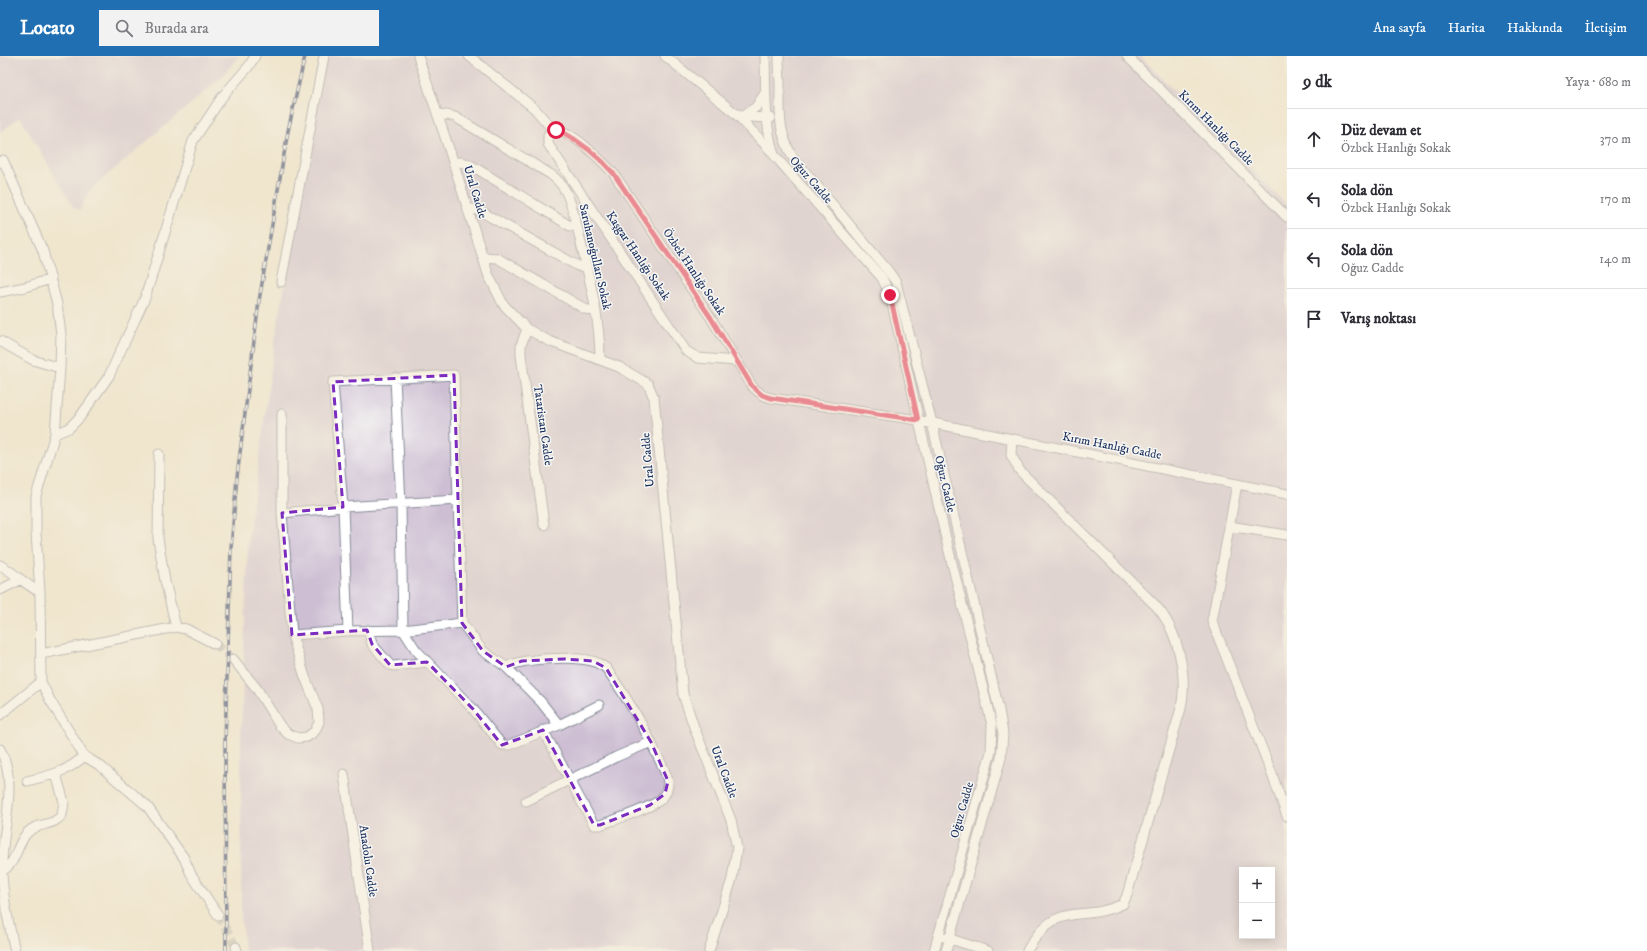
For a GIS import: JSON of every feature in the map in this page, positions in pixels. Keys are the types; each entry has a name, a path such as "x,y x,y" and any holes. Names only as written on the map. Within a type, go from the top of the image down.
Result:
{"street":[{"path":"55,434 69,428 80,417 109,376 145,298 193,141 222,97 249,66 255,56"},
{"path":"281,282 324,56"},
{"name":"Ural Cadde","path":"418,56 488,274 503,304 527,329 550,341 619,367 648,384 654,398 683,694 694,727 730,820 737,848 732,879 709,951"},
{"path":"469,56 535,109 552,130"},
{"path":"664,56 740,115 762,139 774,155"},
{"name":"Oğuz Cadde","path":"765,56 766,118 774,155 885,282 890,295 947,543 992,725 991,752 934,951"},
{"name":"Oğuz Cadde","path":"779,56 779,117 785,142 792,156 896,282 932,423 999,710 1003,734 1000,758 946,951"},
{"name":"Kırım Hanlığı Cadde","path":"1127,56 1287,217"},
{"path":"740,115 756,107 766,92"},
{"path":"740,115 766,118 779,117"},
{"name":"Saruhanoğulları Sokak","path":"438,116 455,117 554,177 566,192 577,226 587,267 600,336 600,360"},
{"name":"Kaşgar Hanlığı Sokak","path":"552,130 548,135 548,144 686,351 698,358 736,361"},
{"name":"Özbek Hanlığı Sokak","path":"552,130 559,130 578,140 598,157 614,174 711,318 752,386 758,392 767,396 932,423"},
{"path":"0,162 3,160 43,251 57,304 61,334 55,434 36,496 36,533 40,592 41,682 50,700 84,756 99,765 146,806 180,852 191,874 218,915"},
{"path":"453,163 460,162 469,164 570,226 577,226"},
{"path":"468,211 476,209 578,266 587,267"},
{"path":"483,257 497,258 585,309 596,312"},
{"path":"0,292 25,287 51,279"},
{"name":"Tataristan Cadde","path":"527,329 521,345 544,525"},
{"path":"0,341 33,360 60,368"},
{"path":"348,631 343,507 333,382 454,375 462,623 484,651 506,667 541,702 559,725"},
{"path":"394,378 401,504 403,630 416,650 477,714 502,745 509,745 543,730 559,725 599,705"},
{"path":"233,659 257,689 280,726 288,734 298,738 307,737 315,731 319,722 318,709 305,677 292,635 282,513 282,414"},
{"name":"Kırım Hanlığı Cadde","path":"932,423 1287,494"},
{"path":"1012,439 1012,455 1020,471 1166,617 1177,642 1184,685 1181,708 1127,895 1123,904 1111,909 1060,916 1045,926 1027,951"},
{"path":"159,454 158,539 164,581 176,627"},
{"path":"1237,484 1212,621 1287,816"},
{"path":"282,513 343,507 458,500"},
{"path":"1229,526 1287,536"},
{"path":"0,565 27,586 40,592"},
{"path":"0,590 20,580"},
{"path":"292,635 368,630 403,630 462,623"},
{"path":"41,654 176,627 186,629 214,644"},
{"path":"368,630 372,644 390,665 394,666 427,662"},
{"path":"506,667 522,662 583,659 599,663 606,668 641,722 666,772 668,781 667,790 662,797 650,805 600,826 596,826 592,823 571,779 543,730"},
{"path":"0,715 3,705 41,682"},
{"path":"526,801 616,757 651,742"},
{"path":"0,749 9,778 10,791 2,846 2,871 6,907 15,951"},
{"path":"27,781 56,774 67,769 84,756"},
{"path":"2,871 8,868 24,837 30,830 36,826 52,823 62,815 64,802 56,774"},
{"name":"Anadolu Cadde","path":"344,774 370,951"},
{"path":"939,935 988,951"}],"highlighted area":[{"path":"454,375 462,623 483,651 506,667 522,661 564,659 593,661 606,668 651,742 668,781 665,794 650,805 600,825 594,825 543,730 502,745 473,709 427,662 390,665 372,644 367,630 292,635 282,513 343,507 333,382"}],"shaded area":[{"path":"0,56 239,56 222,77 89,191 80,210 74,208 20,117 1,132"},
{"path":"326,56 1140,56 1287,205 1287,951 244,951 241,914 241,735 248,540 275,340"}],"tunnel":[{"path":"215,644 233,659"},
{"path":"218,915 236,947"}],"railway":[{"path":"226,951 225,743 231,548 237,477 259,301 288,131 305,56"}],"route":[{"path":"556,130 559,130 578,140 598,157 614,174 711,318 752,386 762,395 771,398 918,420 890,295"}]}
